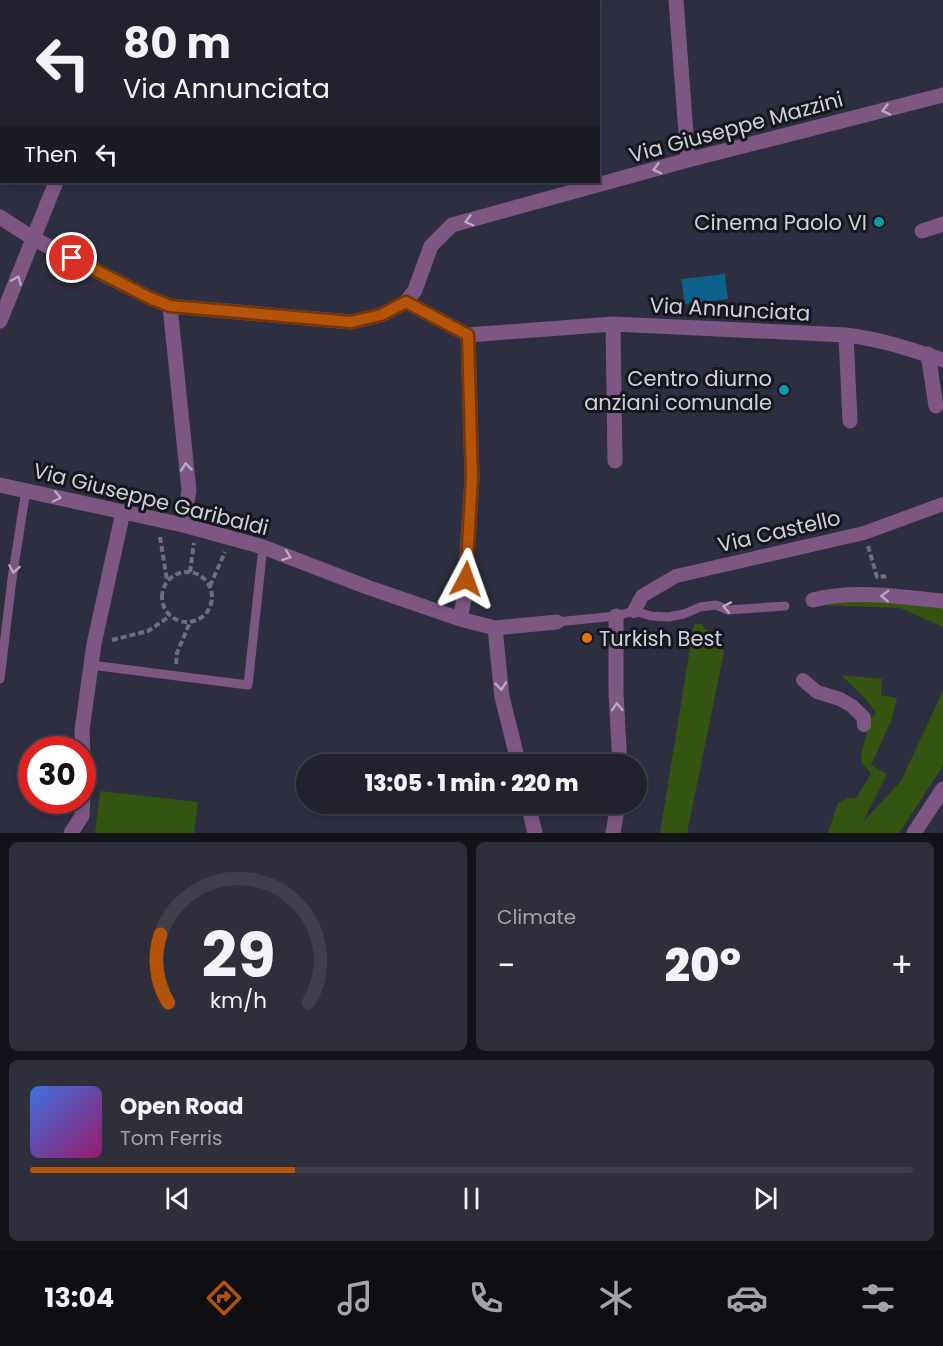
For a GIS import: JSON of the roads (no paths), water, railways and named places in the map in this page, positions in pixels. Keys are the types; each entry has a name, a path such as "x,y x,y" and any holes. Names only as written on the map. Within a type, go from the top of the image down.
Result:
{"street":[{"path":"676,0 688,160"},
{"name":"Via Giuseppe Mazzini","path":"406,302 415,290 431,246 452,225 688,160 943,95"},
{"path":"0,321 56,183"},
{"path":"0,218 34,239 170,306 351,322 381,315 406,302 468,335 472,478 464,599 460,619"},
{"path":"922,231 943,224"},
{"path":"170,306 189,491 189,527"},
{"path":"613,324 615,460"},
{"name":"Via Annunciata","path":"468,335 613,324 846,335 876,339 936,357"},
{"path":"846,335 850,421"},
{"path":"936,357 936,406"},
{"name":"Via Giuseppe Garibaldi","path":"0,485 158,519 232,538 263,547 367,587 460,619 495,628"},
{"name":"Via Castello","path":"634,610 642,596 676,576 864,533 942,506"},
{"path":"71,833 81,816 84,780 82,730 94,644 123,512"},
{"path":"813,600 829,596 889,596 943,602"},
{"path":"616,616 616,693 619,754"},
{"path":"516,754 502,697 495,628 557,622"},
{"path":"803,680 817,692 840,699 852,706 864,718 864,725"},
{"path":"914,833 943,789"},
{"path":"530,814 535,833"},
{"path":"613,833 616,814"}],"lane":[{"path":"0,679 26,490"},
{"path":"91,665 248,685 263,547"},
{"path":"557,622 616,616 634,610 651,616 668,617 684,614 700,607 716,605 728,610 785,606"}],"water":[{"path":"725,274 728,299 685,304 681,279"}],"place":[{"name":"Cinema Paolo VI","path":"879,222"},
{"name":"Centro diurno anziani comunale","path":"784,390"},
{"name":"Turkish Best","path":"587,638"}]}
